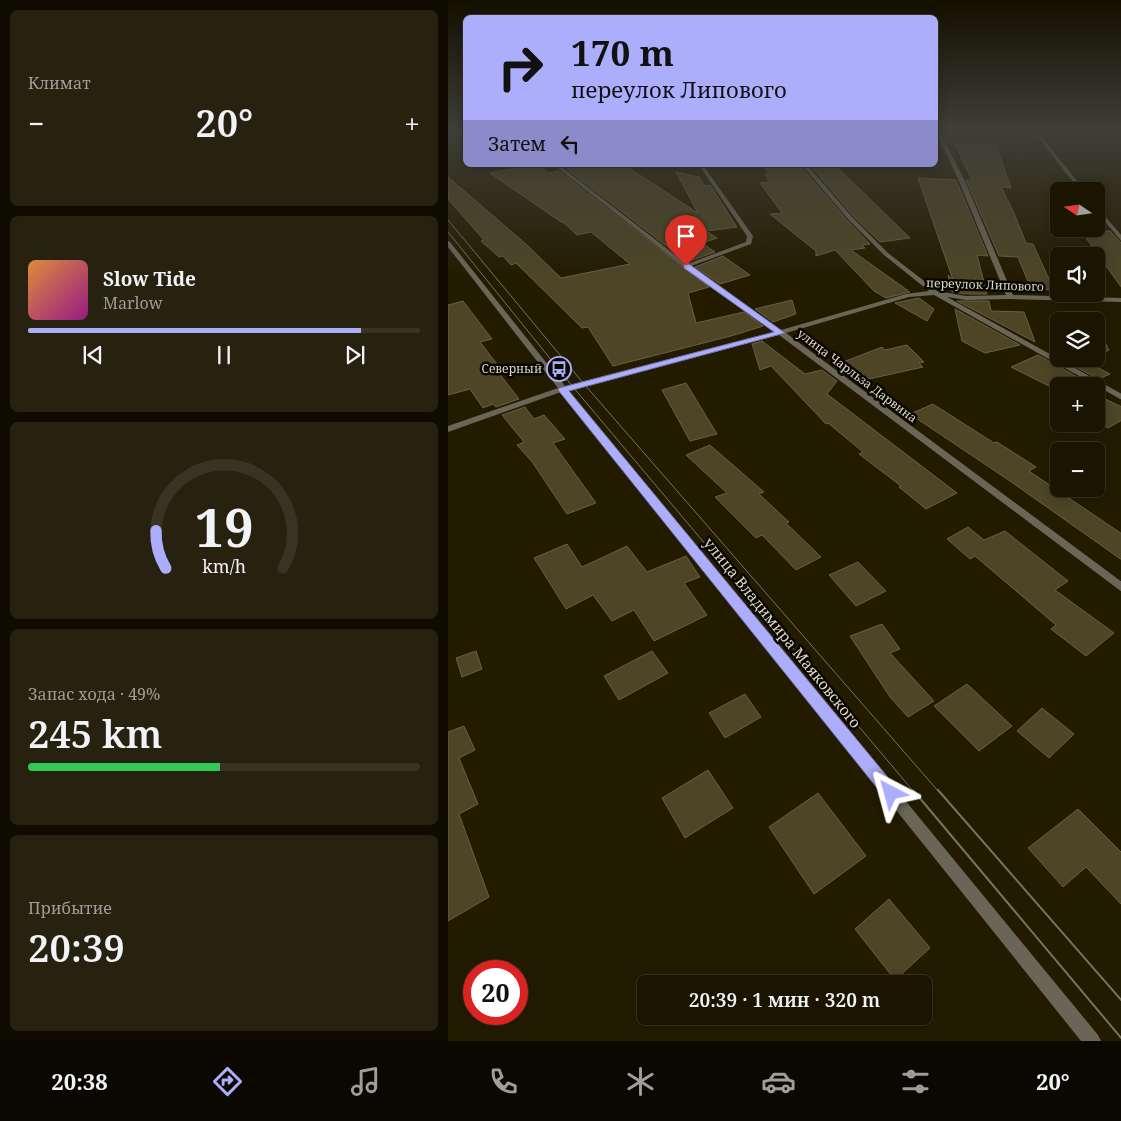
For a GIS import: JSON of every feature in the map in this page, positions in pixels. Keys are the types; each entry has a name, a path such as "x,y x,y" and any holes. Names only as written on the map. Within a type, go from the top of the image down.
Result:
{"lane":[{"name":"улица Чарльза Дарвина","path":"575,180 686,266 781,333 1122,588"},
{"path":"686,266 740,248 749,243 750,236 711,180"},
{"path":"817,180 850,218 880,248 935,293 1122,398"},
{"path":"961,180 1010,297"},
{"path":"1106,220 1122,240"},
{"name":"улица Владимира Маяковского","path":"448,243 563,390 1092,1041"},
{"name":"переулок Липового","path":"448,429 563,390 781,333 896,298 935,293 966,298 1010,297 1122,300"}],"building":[{"path":"448,180 451,180 527,245 561,278 630,264 591,232 577,235 500,180 570,180 709,287 688,293 696,323 744,312 763,326 613,366 588,327 582,328 516,263 511,265 503,256 499,257 481,241 484,240 448,199"},
{"path":"581,180 646,180 698,213 680,180 701,180 705,186 710,185 737,227 706,231 717,238 702,243 715,252 687,262"},
{"path":"768,180 812,180 870,244 862,245 865,248 851,250 910,292 886,298 874,291 835,250 816,256 816,251 770,214 782,213 760,183 770,182"},
{"path":"822,180 850,180 910,238 880,242 853,216"},
{"path":"919,180 956,180 988,256 977,255 987,294 952,292 948,275 953,280"},
{"path":"966,180 1008,180 1011,188 1001,187 1026,243 1033,244 1050,281 1050,290 1031,289 1018,257 999,256"},
{"path":"1106,231 1110,231 1122,244 1122,288 1105,264 1105,247 1093,247 1086,238 1106,238"},
{"path":"723,256 750,275 720,284 695,267"},
{"path":"919,298 934,309 927,321 895,303"},
{"path":"792,300 796,314 773,322 755,309"},
{"path":"463,301 492,339 480,342 503,372 499,373 519,399 496,407 493,404 483,408 470,389 448,395 448,305"},
{"path":"957,301 989,301 991,311 1024,312 1035,342"},
{"path":"955,309 1020,345 985,353 962,341"},
{"path":"762,341 805,374 822,370 837,381 827,394 957,493 926,509 899,487 901,486 859,454 863,452 828,423 826,424 771,366 760,370 752,344"},
{"path":"1105,342 1109,350 1105,352"},
{"path":"907,345 924,362 919,363 923,367 860,381 833,366 882,347 885,350"},
{"path":"1038,355 1050,362 1050,367 1059,367 1077,377 1050,377 1050,386 1011,367"},
{"path":"1076,367 1097,367 1110,374 1103,377 1094,377"},
{"path":"686,383 717,434 690,441 662,390"},
{"path":"1105,399 1122,407 1122,420 1108,428 1105,426"},
{"path":"933,404 1036,467 1029,471 1050,485 1050,497 1067,497 1122,534 1122,560 1010,481 910,414"},
{"path":"525,407 534,419 544,415 565,439 553,443 596,503 567,514 533,463 517,445 524,442 502,415"},
{"path":"710,445 764,492 759,494 789,522 786,523 821,557 796,570 762,535 756,538 715,497 727,493 686,455"},
{"path":"968,527 984,540 1005,531 1068,581 1055,590 1114,633 1086,656 1051,629 1056,625 975,556 970,559 947,539"},
{"path":"567,544 582,567 627,546 647,572 686,556 700,577 684,583 707,615 654,641 634,610 612,621 593,595 566,609 534,558"},
{"path":"858,562 886,591 856,606 829,575"},
{"path":"882,624 900,649 890,653 934,701 908,717 890,697 850,636"},
{"path":"476,651 482,669 462,677 456,658"},
{"path":"652,651 668,673 619,700 604,676"},
{"path":"967,684 1012,726 979,751 934,706"},
{"path":"745,694 761,717 725,738 709,713"},
{"path":"1042,708 1074,734 1049,758 1017,731"},
{"path":"464,726 475,750 459,758 478,804 459,814 489,897 448,921 448,732"},
{"path":"708,770 733,808 685,838 662,798"},
{"path":"818,793 866,856 814,894 769,827"},
{"path":"1078,809 1122,853 1122,905 1086,867 1063,887 1028,848"},
{"path":"889,899 930,948 900,975 891,975 855,929"}],"tram line":[{"path":"448,220 584,384 939,792"},
{"path":"448,232 573,387 914,792"},
{"path":"913,790 1122,1039"},
{"path":"938,790 1122,1001"}],"place":[{"name":"Северный","path":"559,369"}],"route":[{"path":"686,266 781,333 563,390 891,793"}]}
